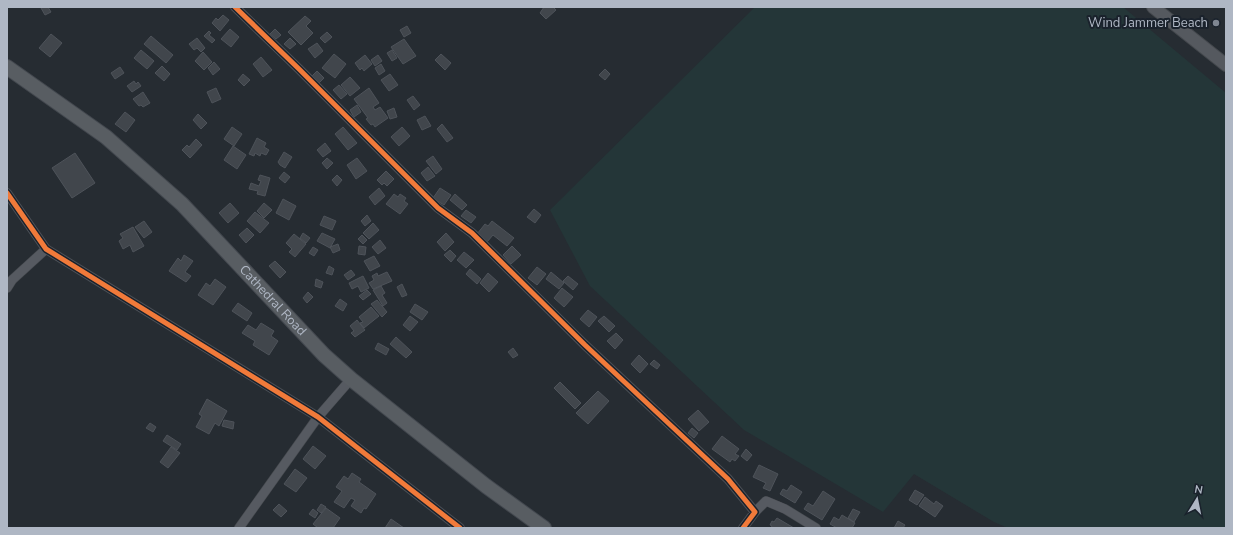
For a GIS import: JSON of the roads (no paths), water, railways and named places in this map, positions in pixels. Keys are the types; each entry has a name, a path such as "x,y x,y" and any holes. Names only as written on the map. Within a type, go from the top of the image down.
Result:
{"main road":[{"name":"Cathedral Road","path":"7,67 106,137 182,204 324,355 351,379 486,486 544,528"}],"street":[{"path":"235,7 438,208 472,233 585,345 728,479 754,512"},
{"path":"1153,7 1226,65"},
{"path":"7,193 46,249 318,417 460,528"},
{"path":"7,288 12,280 46,249"},
{"path":"239,528 318,417 351,379"},
{"path":"742,528 754,512 766,501 785,509 816,528"}],"place":[{"name":"Wind Jammer Beach","path":"1216,23"}]}
